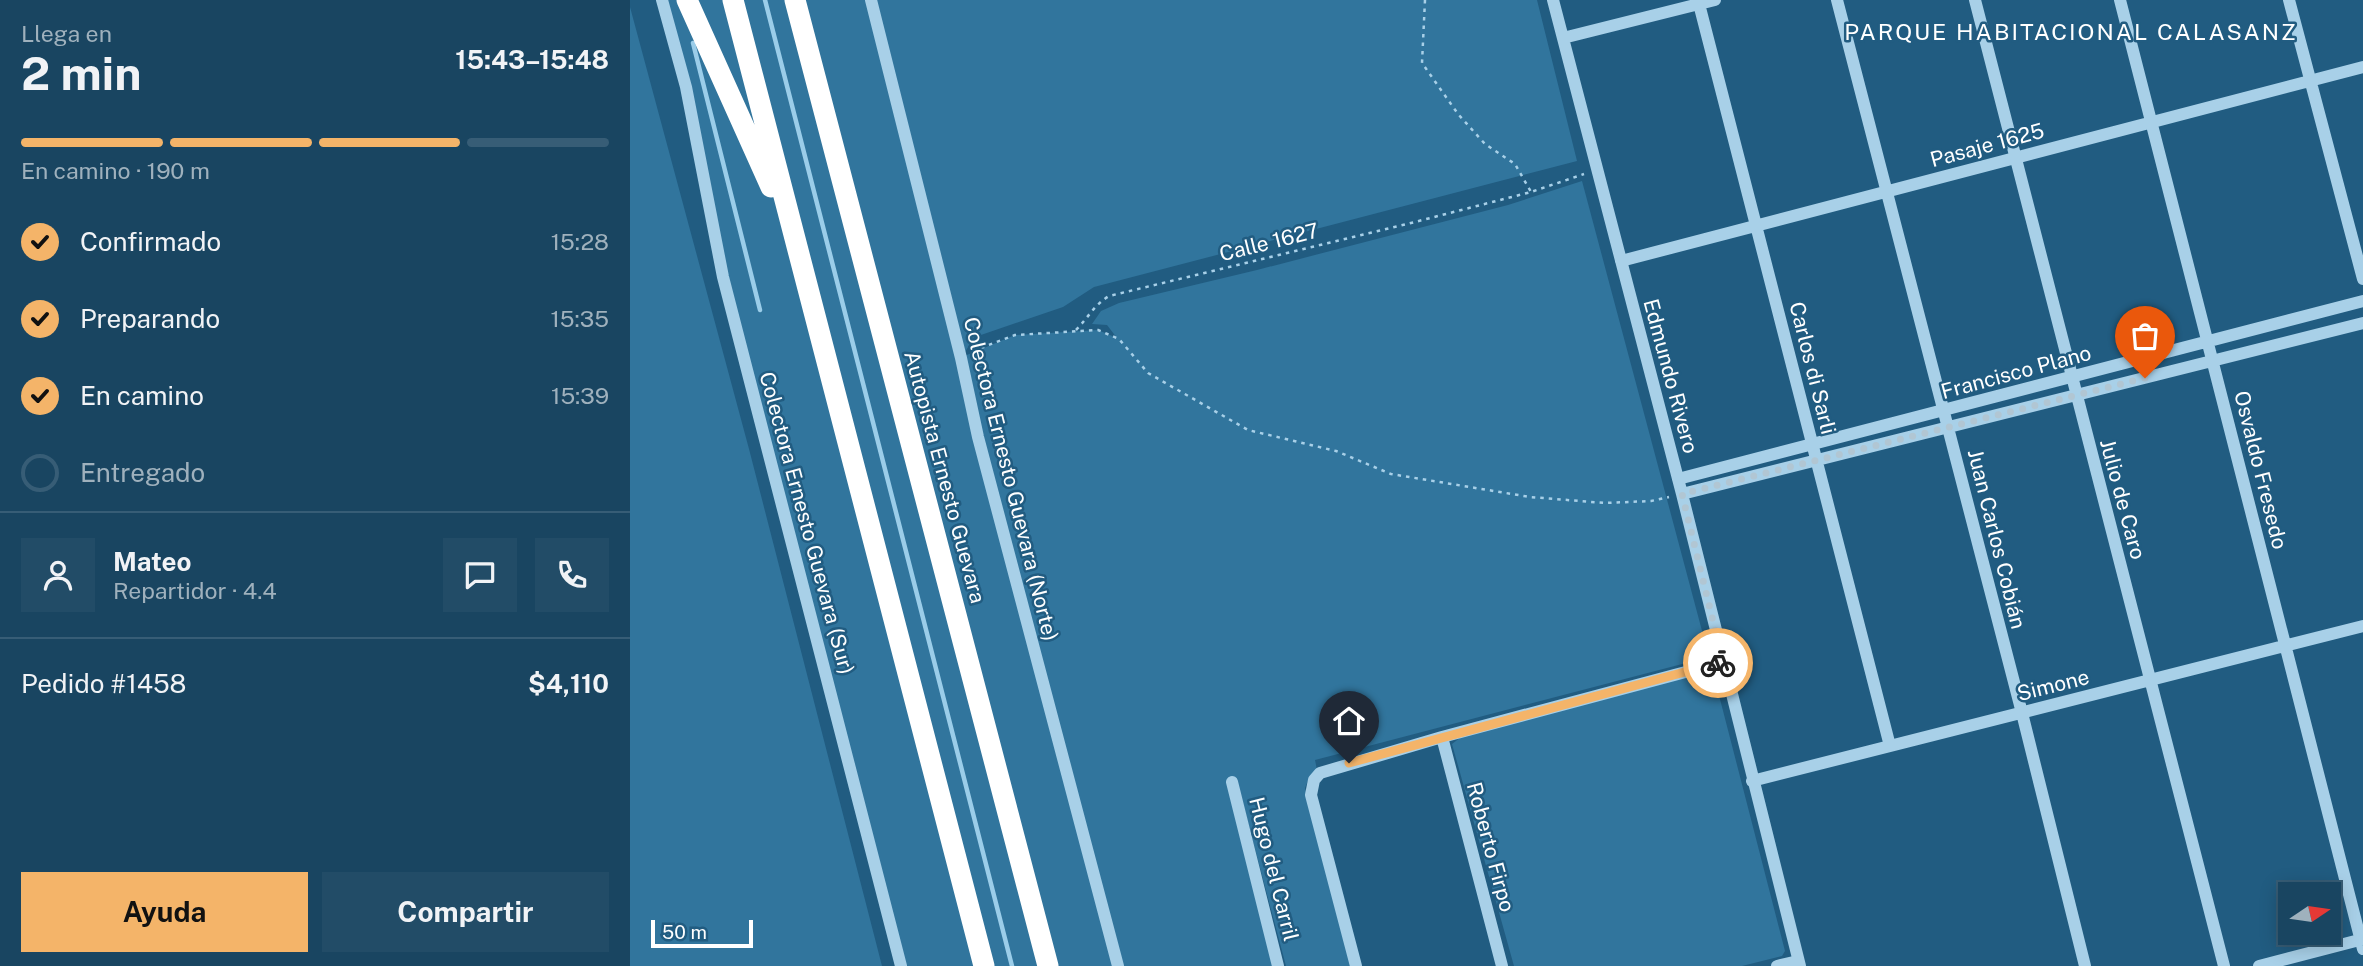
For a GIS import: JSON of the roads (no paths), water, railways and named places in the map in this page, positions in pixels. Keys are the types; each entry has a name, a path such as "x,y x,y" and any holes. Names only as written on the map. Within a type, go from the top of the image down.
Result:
{"highway":[{"path":"687,0 800,256"},
{"path":"733,0 984,966"},
{"name":"Autopista Ernesto Guevara","path":"795,0 1048,966"}],"street":[{"name":"Colectora Ernesto Guevara (Sur)","path":"662,0 685,87 723,277 901,966"},
{"name":"Colectora Ernesto Guevara (Norte)","path":"871,0 961,358 978,437 1118,966"},
{"name":"Edmundo Rivero","path":"1553,0 1682,494 1799,963"},
{"path":"1563,38 1698,2 1715,0"},
{"name":"Juan Carlos Cobián","path":"1837,0 1949,427 2085,966"},
{"name":"Julio de Caro","path":"1975,0 2224,966"},
{"name":"Osvaldo Fresedo","path":"2120,0 2362,942"},
{"path":"2289,0 2363,279"},
{"name":"Carlos di Sarli","path":"1698,2 1890,746"},
{"name":"Pasaje 1625","path":"1621,261 2363,67"},
{"name":"Francisco Plano","path":"1678,480 2363,301"},
{"name":"Francisco Plano","path":"1682,494 2363,323"},
{"name":"Simone","path":"1752,781 2363,626"},
{"path":"1356,966 1311,795 1314,780 1320,772 1723,662"},
{"name":"Roberto Firpo","path":"1442,737 1502,966"},
{"name":"Hugo del Carril","path":"1232,782 1278,966"},
{"path":"2259,966 2362,942"},
{"path":"1777,966 1799,963"}],"waterway":[{"path":"765,0 1012,966"},
{"path":"693,43 760,310"}],"district":[{"name":"PARQUE HABITACIONAL CALASANZ","path":"2071,31"}]}
